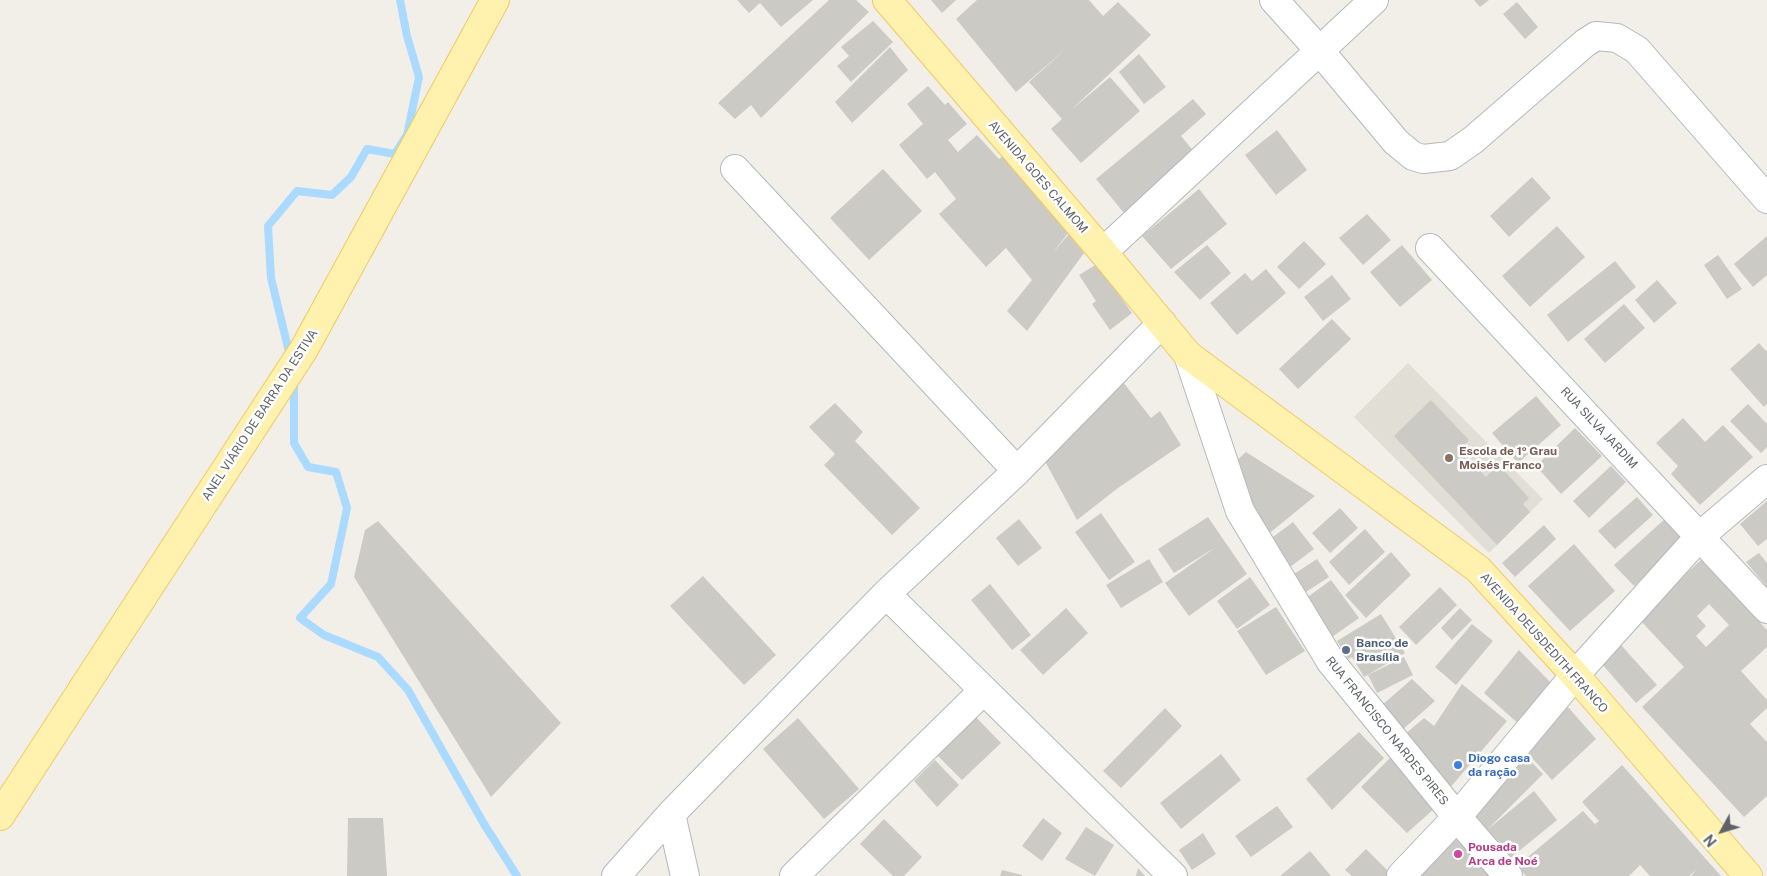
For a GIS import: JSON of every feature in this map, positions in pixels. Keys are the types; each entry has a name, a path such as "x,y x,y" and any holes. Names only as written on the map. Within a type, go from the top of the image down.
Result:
{"main road":[{"name":"ANEL VIÁRIO DE BARRA DA ESTIVA","path":"0,816 304,349 495,0"},
{"name":"AVENIDA GOES CALMOM","path":"887,0 1103,252 1188,355"},
{"name":"AVENIDA DEUSDEDITH FRANCO","path":"1188,355 1478,569 1575,675 1748,876"}],"street":[{"path":"1274,0 1404,150 1423,159 1437,159 1450,156 1473,140 1585,43 1596,36 1617,38 1637,50 1767,199"},
{"path":"1103,252 1374,0"},
{"path":"735,169 1017,471"},
{"name":"RUA SILVA JARDIM","path":"1430,248 1767,609"},
{"path":"616,876 670,814 886,594 1017,471 1162,323"},
{"name":"RUA FRANCISCO NARDES PIRES","path":"1188,355 1240,511 1331,662 1457,817 1508,876"},
{"path":"1401,876 1457,817 1575,675 1700,536 1767,479"},
{"path":"886,594 1173,876"},
{"path":"794,876 984,690"},
{"path":"670,814 685,876"}],"shaded area":[{"name":"Escola de 1º Grau Moisés Franco","path":"1408,363 1543,499 1489,553 1354,417"}],"building":[{"path":"737,0 813,0 781,27 760,3 749,13"},
{"path":"829,0 856,0 869,12 761,118 751,105 735,119 718,103"},
{"path":"931,0 956,0 942,13"},
{"path":"977,0 1089,0 1103,16 1118,2 1151,35 1070,111 1110,77 1140,111 1081,163 1051,129 1062,119 1029,82 1069,46 1016,92 956,19"},
{"path":"1474,0 1489,0 1480,7"},
{"path":"1517,2 1538,27 1525,39 1503,14"},
{"path":"873,21 893,42 851,82 837,66 849,56 841,47"},
{"path":"890,47 908,70 852,123 835,102"},
{"path":"1139,54 1166,87 1144,104 1119,72"},
{"path":"928,86 945,105 948,102 967,124 948,140 958,152 977,135 999,159 1005,154 1073,227 1051,255 1069,234 1084,253 1027,331 1007,311 1032,280 1006,248 986,267 939,214 956,199 935,172 927,179 899,145 923,124 907,104"},
{"path":"1193,99 1206,114 1181,136 1196,154 1124,213 1096,179"},
{"path":"1277,130 1307,170 1276,195 1245,155"},
{"path":"883,169 922,211 869,260 830,218"},
{"path":"1532,177 1551,198 1509,237 1490,216"},
{"path":"1199,189 1227,224 1171,269 1142,236"},
{"path":"1367,214 1391,240 1363,265 1339,238"},
{"path":"1557,226 1585,257 1530,307 1502,276"},
{"path":"1767,236 1767,275 1753,287 1734,264"},
{"path":"1304,241 1326,264 1299,289 1277,267"},
{"path":"1207,245 1231,273 1200,300 1174,272"},
{"path":"1402,245 1432,280 1400,307 1370,272"},
{"path":"1718,255 1742,289 1727,299 1704,265"},
{"path":"1615,261 1636,287 1568,342 1547,315"},
{"path":"1097,264 1132,313 1110,330 1092,304 1096,301 1079,275"},
{"path":"1266,269 1286,293 1237,335 1210,303 1245,273 1252,281"},
{"path":"1332,275 1351,299 1323,321 1304,297"},
{"path":"1657,280 1677,303 1654,323 1635,300"},
{"path":"1624,304 1645,328 1605,363 1584,339"},
{"path":"1332,319 1351,339 1298,389 1279,369"},
{"path":"1759,343 1767,352 1767,404 1764,407 1730,369"},
{"path":"1123,382 1151,418 1160,411 1181,445 1118,488 1077,520 1041,454"},
{"path":"1536,396 1561,425 1518,463 1492,433"},
{"path":"1431,400 1469,440 1460,449 1486,477 1499,465 1529,498 1523,504 1530,512 1497,545 1394,436"},
{"path":"835,403 863,432 855,441 920,508 892,535 824,465 835,454 809,427"},
{"path":"1748,404 1767,424 1767,447 1761,453 1730,421"},
{"path":"1683,418 1705,442 1723,425 1753,457 1700,505 1671,474 1678,466 1656,443"},
{"path":"1575,428 1602,456 1561,494 1536,466"},
{"path":"1246,452 1315,496 1266,536 1236,461"},
{"path":"1611,466 1626,482 1589,518 1573,501"},
{"path":"1637,497 1653,515 1615,549 1598,531"},
{"path":"1767,501 1767,539 1758,546 1740,524"},
{"path":"1340,508 1358,528 1330,553 1312,533"},
{"path":"1101,513 1135,562 1109,580 1075,532"},
{"path":"1208,517 1247,574 1189,616 1165,583 1216,547 1174,573 1158,549"},
{"path":"1667,517 1686,538 1634,586 1614,565"},
{"path":"1019,519 1042,548 1018,566 996,538"},
{"path":"378,521 561,723 491,797 354,577 365,530"},
{"path":"1293,522 1314,549 1290,567 1269,540"},
{"path":"1544,525 1556,539 1515,577 1502,563"},
{"path":"1365,529 1385,552 1349,585 1329,562"},
{"path":"1574,544 1615,591 1570,631 1528,586"},
{"path":"1391,552 1411,575 1366,618 1345,595"},
{"path":"1759,553 1767,563 1767,587 1746,562"},
{"path":"1149,559 1163,582 1121,608 1106,585"},
{"path":"1317,559 1329,577 1306,592 1294,574"},
{"path":"1701,560 1767,630 1767,647 1741,671 1767,700 1767,708 1750,724 1767,742 1767,796 1744,817 1642,707 1684,667 1638,618","holes":["1709,604 1729,625 1706,647 1696,636 1706,626 1697,616"]},
{"path":"703,576 776,655 744,685 670,606"},
{"path":"1250,577 1270,605 1237,629 1217,601"},
{"path":"1331,580 1359,618 1332,637 1305,599"},
{"path":"990,584 1031,635 1012,650 971,600"},
{"path":"1440,587 1457,605 1416,645 1399,627"},
{"path":"1276,607 1305,651 1266,675 1237,631"},
{"path":"1066,608 1088,633 1043,675 1020,650"},
{"path":"1460,608 1472,620 1452,640 1441,628"},
{"path":"1381,614 1405,653 1364,677 1352,657 1348,659 1337,641"},
{"path":"1472,624 1493,641 1456,685 1435,667"},
{"path":"1621,645 1657,685 1636,703 1601,663"},
{"path":"1519,650 1552,684 1521,726 1484,693"},
{"path":"1404,657 1413,675 1377,693 1368,675"},
{"path":"1412,679 1435,701 1401,731 1382,705"},
{"path":"1462,684 1507,721 1449,789 1404,735 1424,718 1434,726"},
{"path":"1568,707 1596,739 1552,780 1523,748"},
{"path":"1165,708 1182,726 1121,788 1103,771"},
{"path":"972,713 1001,743 962,780 933,751"},
{"path":"798,718 859,789 824,819 763,749"},
{"path":"1359,732 1384,758 1332,810 1306,779"},
{"path":"1395,753 1435,808 1407,833 1361,787"},
{"path":"1221,754 1241,780 1181,829 1160,803"},
{"path":"1525,755 1543,774 1487,830 1534,791 1557,820 1508,860 1467,813"},
{"path":"935,760 959,785 937,807 914,781"},
{"path":"1622,765 1721,876 1691,876 1696,870 1689,876 1650,876 1640,865 1629,876 1526,876 1517,866 1583,811 1602,832 1595,824 1599,821 1582,802"},
{"path":"1277,806 1293,827 1251,857 1235,836"},
{"path":"348,818 383,818 387,876 347,876"},
{"path":"1043,818 1062,833 1042,861 1022,846"},
{"path":"884,819 922,857 904,876 893,876 860,844"},
{"path":"1086,827 1114,845 1095,876 1065,859"},
{"name":"Pousada Arca de Noé","path":"1459,832 1494,876 1420,876"},
{"path":"1203,833 1216,854 1192,870 1179,850"},
{"path":"1366,849 1393,876 1352,876 1345,870"},
{"path":"1310,851 1331,876 1280,876"},
{"path":"1138,868 1145,876 1136,876"},
{"path":"1002,870 1022,875 1022,876 1000,876"}],"waterway":[{"path":"290,356 271,278 268,226 297,191 332,195 351,177 367,149 395,154 407,135 419,77 407,36 400,0"},
{"path":"294,380 294,443 308,467 336,472 347,508 331,584 300,618 324,635 378,657 408,690 484,824 517,876"}],"place":[{"name":"Escola de 1º Grau Moisés Franco","path":"1449,458"},
{"name":"Banco de Brasília","path":"1346,650"},
{"name":"Diogo casa da ração","path":"1458,765"},
{"name":"Pousada Arca de Noé","path":"1458,854"}]}
